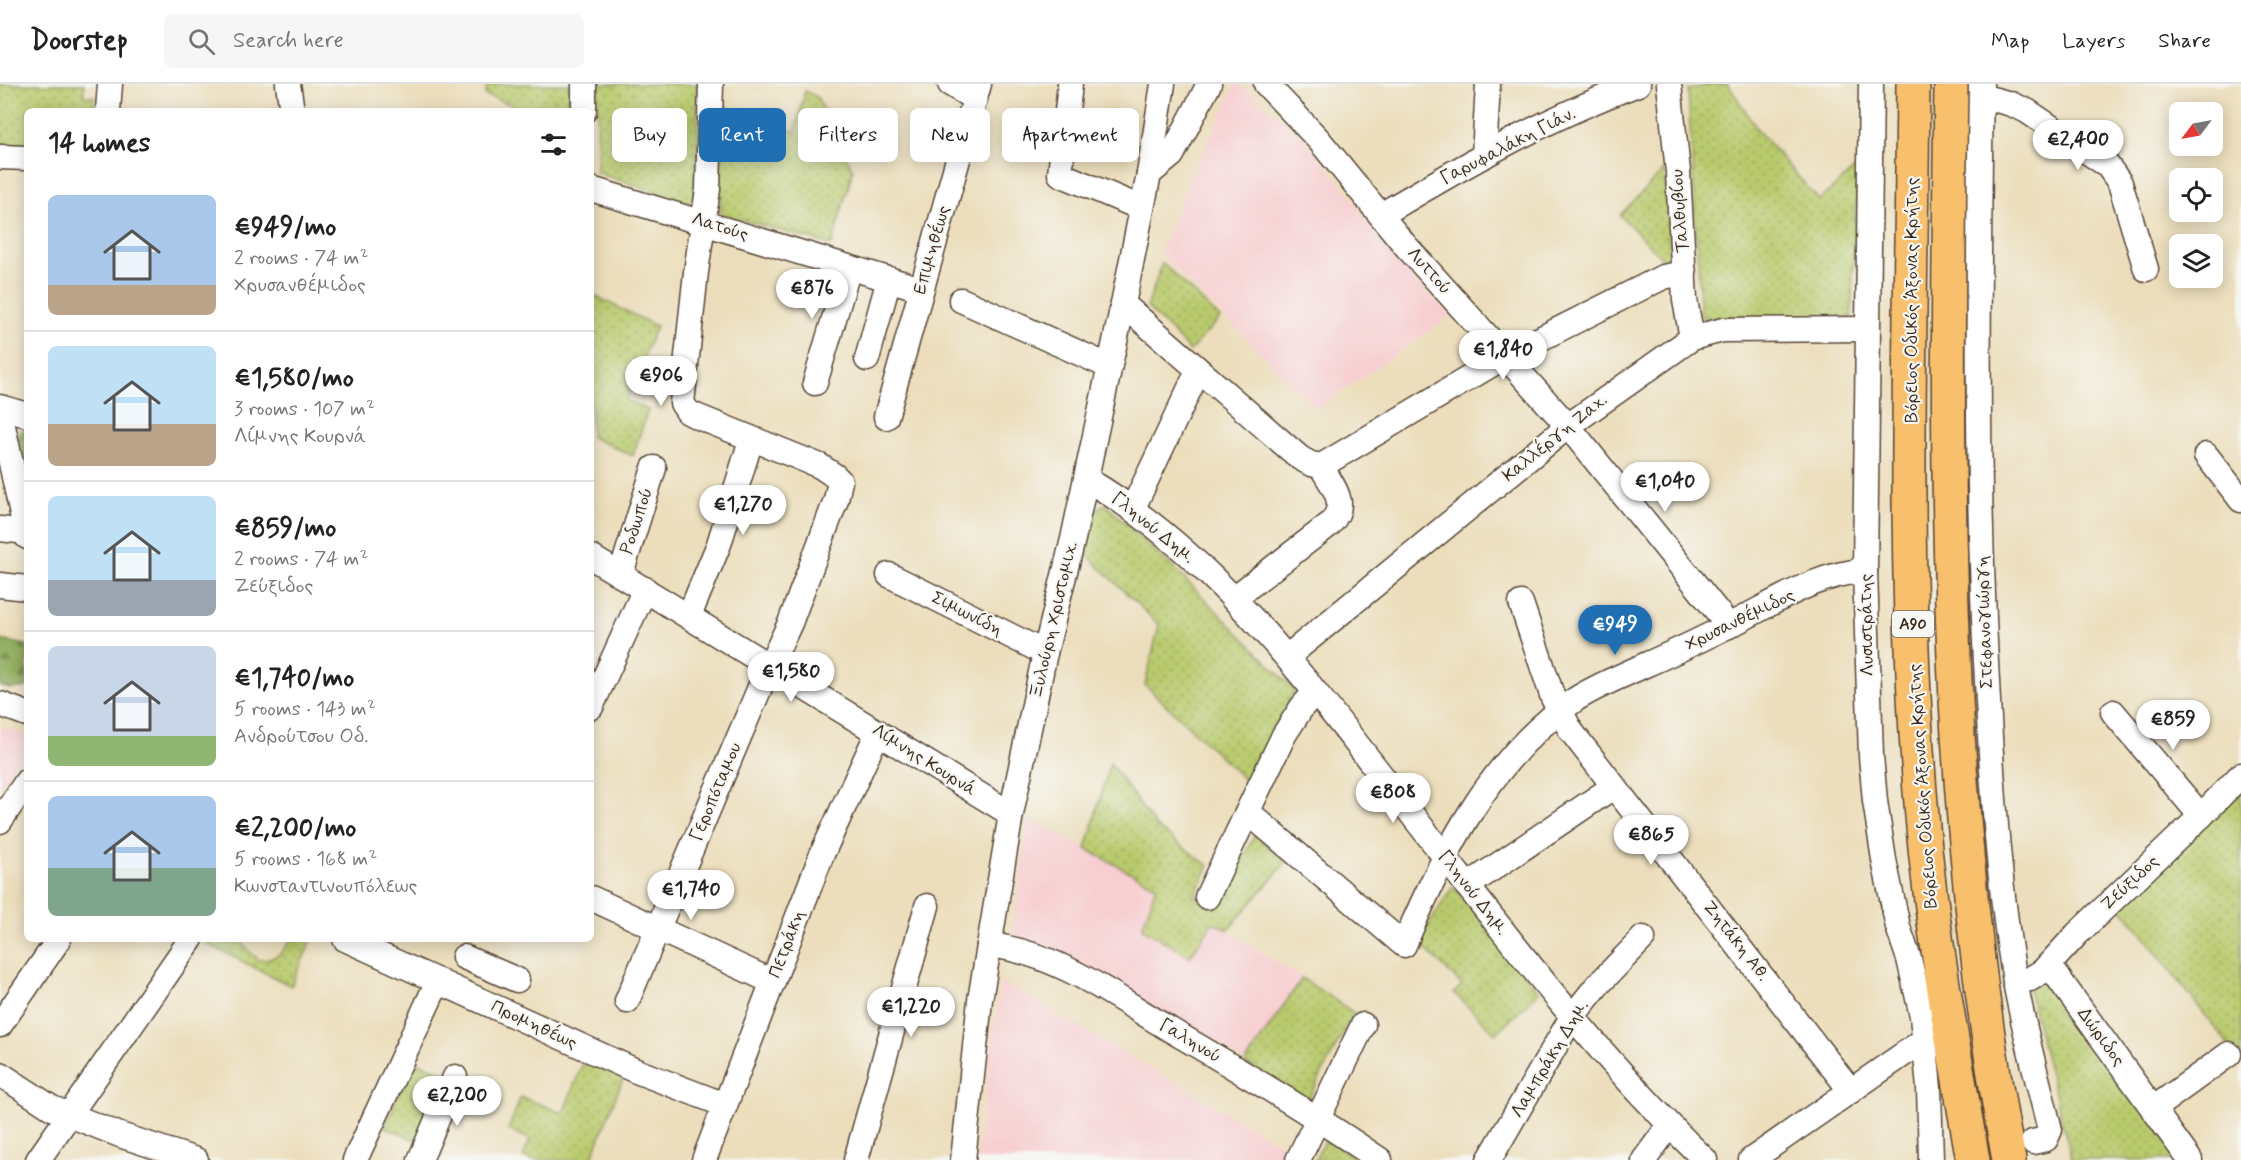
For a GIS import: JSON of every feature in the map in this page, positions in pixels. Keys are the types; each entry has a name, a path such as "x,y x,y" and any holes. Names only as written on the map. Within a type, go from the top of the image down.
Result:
{"highway":[{"name":"Βόρειος Οδικός Άξονας Κρήτης","path":"1913,84 1910,484 1916,724 1922,817 1936,945 1965,1154"},
{"name":"Βόρειος Οδικός Άξονας Κρήτης","path":"1951,84 1947,405 1950,598 1955,690 1964,823 1987,1036 2021,1151"}],"street":[{"path":"108,108 110,84"},
{"path":"288,84 292,108"},
{"path":"584,84 584,108"},
{"path":"689,616 719,544 751,440 688,412 681,403 709,170 711,84"},
{"path":"950,84 977,91"},
{"path":"1070,84 1060,174 1141,208"},
{"name":"Ξυλούρη Χριστομιχ.","path":"963,1160 975,1038 1011,814 1123,304 1149,174 1163,84"},
{"path":"1149,174 1172,155 1209,84"},
{"name":"Λυττού","path":"1266,84 1332,154 1406,246 1568,426 1729,626"},
{"path":"1484,156 1488,84"},
{"name":"Γαρυφαλάκη Γιάν.","path":"1381,215 1484,156 1590,104 1638,84"},
{"name":"Ταλθυβίου","path":"1670,84 1678,172 1686,312 1692,338"},
{"name":"Λυσιστράτης","path":"1871,84 1865,571 1868,682 1879,832 1898,927 1916,985 1924,1040 1929,1088 1930,1155"},
{"path":"1981,90 2027,111 2107,165 2120,183 2146,269"},
{"name":"Στεφανογιώργη","path":"1981,90 1979,411 1983,605 1991,766 2002,887 2015,982 2050,1130 2046,1139 2021,1151"},
{"name":"Επιμηθέως","path":"886,417 977,91"},
{"path":"0,157 24,158"},
{"name":"Λατούς","path":"594,190 921,289"},
{"path":"815,383 849,268"},
{"path":"1123,304 1300,458 1320,466 1506,356 1664,277 1684,273"},
{"path":"867,359 888,279"},
{"path":"961,300 1108,366"},
{"name":"Καλλέργη Ζαχ.","path":"1287,657 1568,426 1692,338 1723,330 1867,329"},
{"path":"1132,508 1198,371"},
{"path":"0,407 24,414"},
{"path":"0,412 6,472 24,525"},
{"name":"Γεροπόταμου","path":"627,1001 790,623 836,500 840,481 835,476 820,466 751,440"},
{"path":"2206,455 2241,500"},
{"path":"1233,599 1337,517 1340,511 1338,498 1320,466"},
{"name":"Ροδωπού","path":"621,574 654,468"},
{"name":"Γληνού Δημ.","path":"1086,478 1132,508 1179,547 1233,599 1287,657 1572,1017 1669,1126 1705,1160"},
{"path":"0,529 24,533"},
{"name":"Λίμνης Κουρνά","path":"594,559 1011,814"},
{"name":"Χρυσανθέμιδος","path":"1249,813 1404,945 1444,856 1461,827 1491,784 1524,745 1559,712 1595,688 1830,577 1865,571"},
{"name":"Σιμωνίδη","path":"889,575 1045,653"},
{"path":"0,585 24,588"},
{"path":"594,700 645,589"},
{"name":"Ζητάκη Αθ.","path":"1521,603 1559,712 1571,731 1851,1091"},
{"path":"1207,897 1249,813 1284,735 1298,712 1315,692"},
{"path":"0,704 24,713"},
{"path":"2114,712 2201,816"},
{"name":"Πετράκη","path":"704,1160 822,854 878,732"},
{"name":"Ζεύξιδος","path":"2015,982 2035,977 2049,965 2084,927 2241,775"},
{"path":"0,821 24,785"},
{"path":"1467,886 1613,786"},
{"path":"594,899 773,982"},
{"path":"856,1160 927,906"},
{"name":"Λαμπράκη Δημ.","path":"1489,1160 1572,1017 1590,994 1643,938"},
{"path":"0,1025 57,942"},
{"path":"38,1160 189,942"},
{"name":"Προμηθέως","path":"352,942 636,1071 724,1106"},
{"name":"Γαληνού","path":"989,945 1024,951 1064,967 1319,1118 1380,1160"},
{"path":"355,1160 444,984 469,948 517,980"},
{"name":"Δώριδος","path":"2049,965 2190,1160"},
{"path":"1298,1160 1363,1025"},
{"path":"1751,1160 1924,1040"},
{"path":"2153,1109 2229,1054"},
{"path":"0,1074 36,1099 69,1115 196,1160"},
{"path":"420,1160 455,1077"},
{"path":"1644,1160 1669,1126"},
{"path":"1930,1155 1965,1154"}],"shaded area":[{"path":"1236,84 1252,94 1307,141 1354,200 1378,239 1425,291 1452,315 1317,409 1159,253 1186,186"},
{"path":"0,726 22,734 24,751 0,786"},
{"path":"1029,818 1156,886 1142,928 1190,957 1213,921 1302,978 1245,1063 1137,996 1059,952 1011,933"},
{"path":"1000,981 1290,1149 1284,1160 976,1160"}],"green space":[{"path":"0,84 84,84 84,96 94,96 93,108 24,108 24,146 0,144"},
{"path":"488,84 570,84 569,108 518,108 485,95"},
{"path":"598,84 697,84 698,145 693,204 597,173"},
{"path":"1713,84 1728,84 1759,132 1819,200 1858,166 1851,318 1701,318 1688,90"},
{"path":"805,91 817,97 822,108 801,108"},
{"path":"798,120 798,162 849,162 853,170 832,245 721,214 721,162 786,162 786,129 795,132"},
{"path":"1664,170 1670,257 1664,260 1620,215"},
{"path":"1162,263 1220,318 1190,351 1147,307"},
{"path":"594,295 656,326 626,400 648,410 633,456 594,438"},
{"path":"24,429 24,469 17,434"},
{"path":"1105,504 1185,579 1295,690 1250,785 1145,685 1159,625 1083,551 1092,512"},
{"path":"0,640 24,644 24,687 10,689 0,686"},
{"path":"1110,763 1156,827 1209,866 1194,897 1216,909 1255,835 1287,861 1228,930 1213,922 1190,957 1142,928 1156,886 1086,849"},
{"path":"2241,788 2241,1061 2118,903"},
{"path":"1453,886 1539,992 1496,1034 1454,993 1462,985 1418,942"},
{"path":"204,942 243,942 244,946 259,960 270,959 278,955 289,942 311,942 291,986"},
{"path":"2050,976 2180,1160 2072,1160 2028,989"},
{"path":"1302,978 1354,1013 1308,1100 1245,1063"},
{"path":"586,1055 626,1071 591,1160 531,1160 523,1157 530,1139 508,1130 521,1097 563,1113"},
{"path":"413,1060 448,1075 420,1142 385,1127"},
{"path":"1324,1141 1336,1145 1360,1160 1315,1160"}]}
